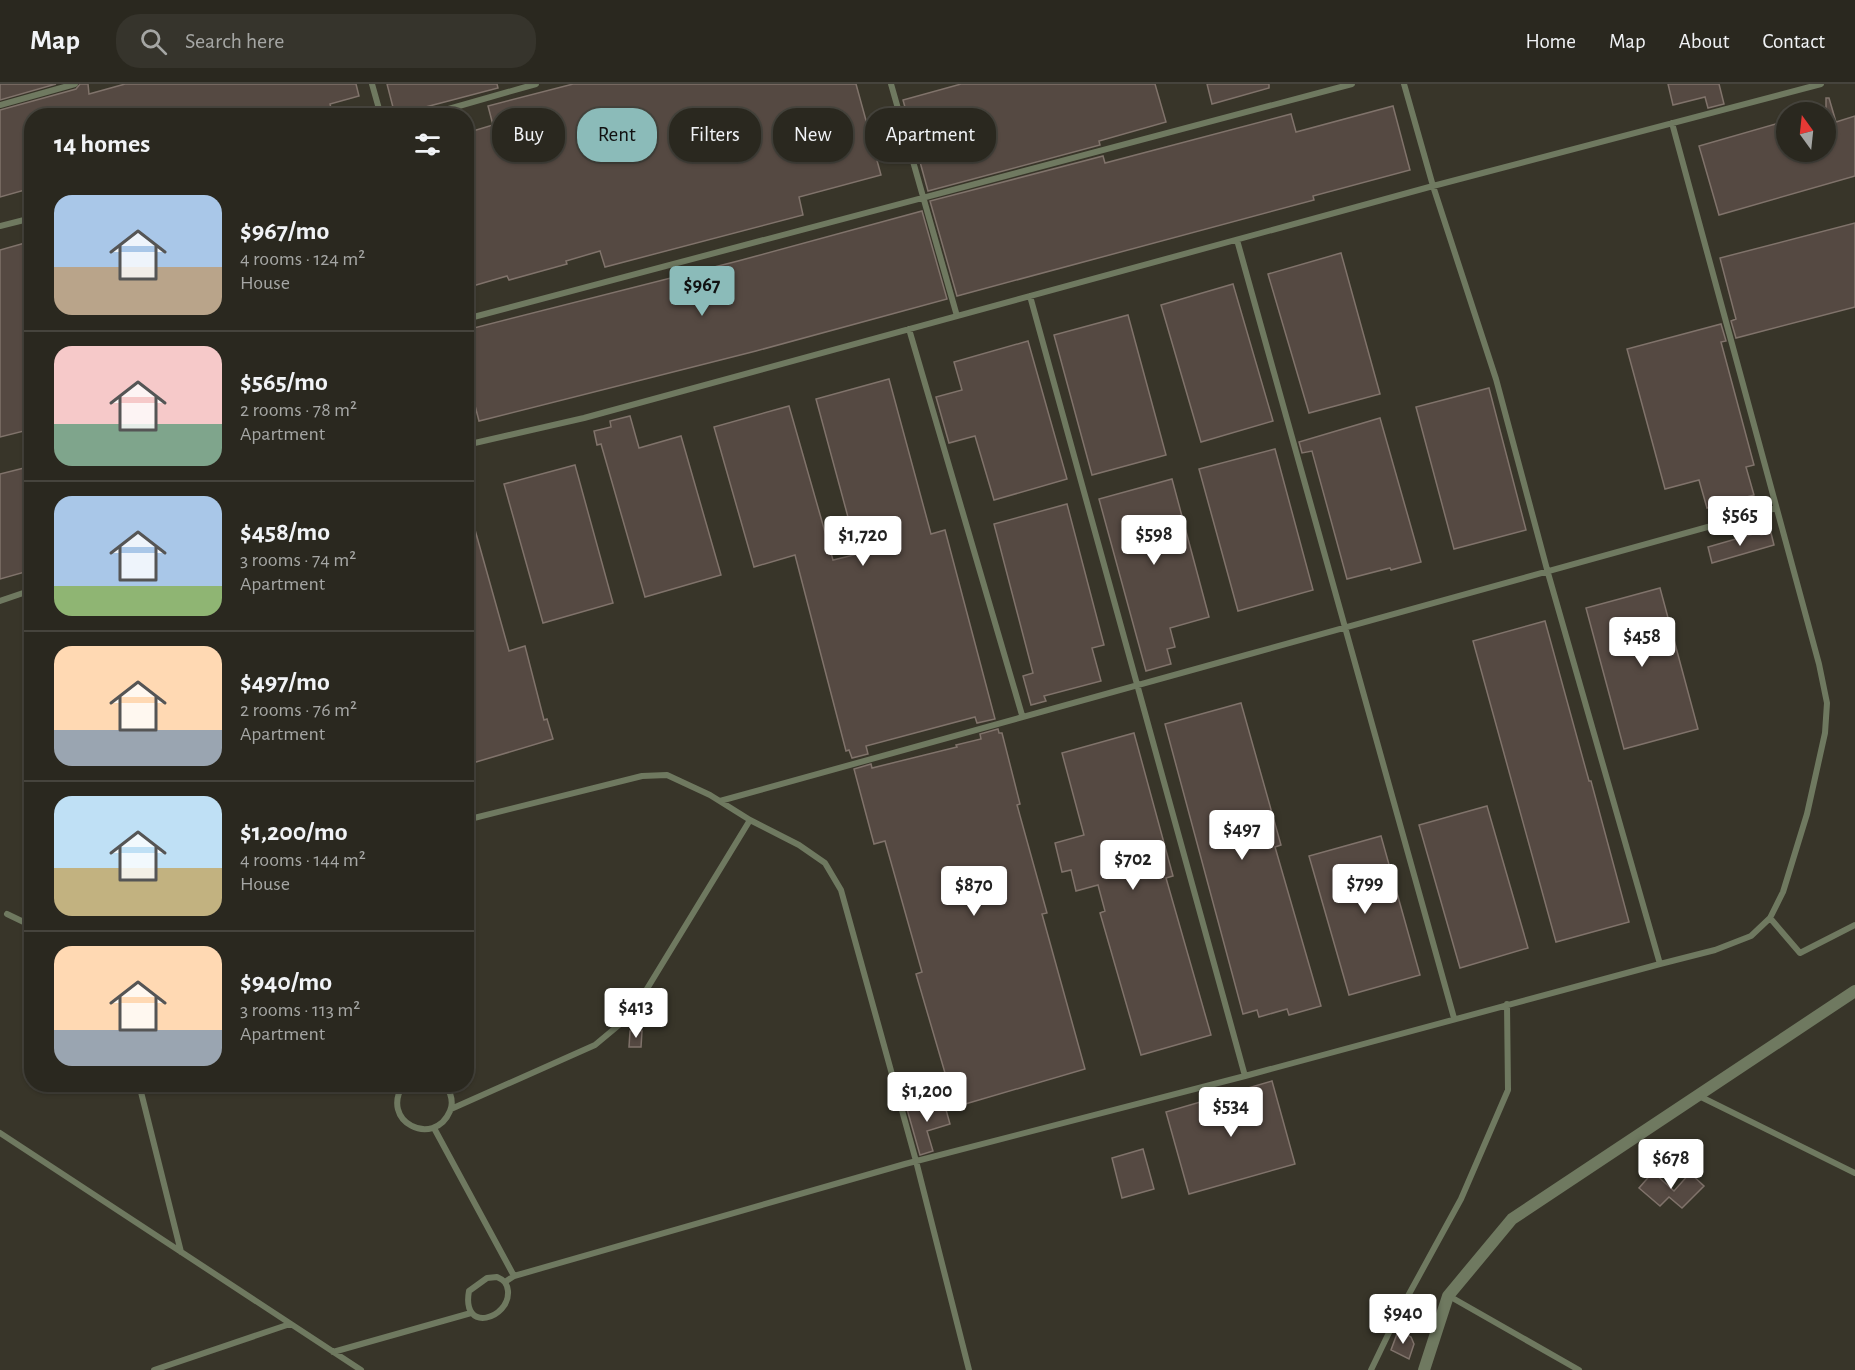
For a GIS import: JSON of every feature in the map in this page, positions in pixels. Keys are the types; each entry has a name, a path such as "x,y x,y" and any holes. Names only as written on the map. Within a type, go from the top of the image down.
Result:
{"street":[{"path":"1425,1370 1448,1296 1512,1219 1855,991"}],"lane":[{"path":"0,105 75,84"},
{"path":"372,84 379,108"},
{"path":"452,108 536,84"},
{"path":"891,84 957,316"},
{"path":"474,317 1352,84"},
{"path":"1404,84 1433,186 1496,379 1548,573 1660,963"},
{"path":"474,443 584,418 1433,186 1821,84"},
{"path":"505,1282 514,1276 916,1161 1300,1063 1454,1018 1715,950 1751,936 1770,918 1783,892 1807,814 1825,733 1827,703 1819,664 1672,123"},
{"path":"0,226 24,220"},
{"path":"1237,240 1454,1018"},
{"path":"1030,296 1245,1076"},
{"path":"909,329 1022,716"},
{"path":"720,801 1776,508"},
{"path":"0,602 24,593"},
{"path":"474,818 642,776 667,775 720,801 799,845 825,863 841,890 916,1161 969,1370"},
{"path":"451,1109 595,1045 631,1016 750,819"},
{"path":"7,914 24,922"},
{"path":"1770,918 1800,953 1855,925"},
{"path":"1371,1370 1461,1199 1508,1090 1507,1004"},
{"path":"141,1092 181,1252"},
{"path":"399,1092 397,1103 399,1114 406,1123 416,1129 428,1130 447,1118 451,1109 449,1092"},
{"path":"1699,1096 1855,1173"},
{"path":"434,1128 514,1276"},
{"path":"0,1133 361,1370"},
{"path":"492,1276 503,1279 505,1282 508,1293 504,1307 488,1317 479,1318 471,1313 467,1307 469,1291 492,1276"},
{"path":"1448,1296 1579,1370"},
{"path":"333,1352 471,1313"},
{"path":"154,1370 290,1324"}],"building":[{"path":"0,84 56,84 0,100"},
{"path":"80,84 88,84 89,94 125,84 356,84 359,96 330,104 331,108 24,108 24,190 0,197 0,110 76,89"},
{"path":"387,84 497,84 498,88 422,108 393,108"},
{"path":"573,84 856,84 865,117 865,162 877,162 881,175 799,197 803,215 605,267 600,251 566,261 567,264 509,280 507,276 474,286 474,131 492,125 492,162 565,162 565,108 492,108 492,121 488,106"},
{"path":"961,84 1155,84 1166,122 1099,141 1100,145 928,191 920,162 996,162 996,108 905,108 903,100"},
{"path":"1207,84 1269,84 1269,88 1212,104"},
{"path":"1668,84 1719,84 1724,104 1708,108 1705,97 1673,105"},
{"path":"1393,106 1410,170 1313,196 1314,200 957,296 930,201 1103,156 1105,163 1291,114 1296,132"},
{"path":"1855,116 1855,176 1719,215 1699,146 1776,124 1776,162 1836,162 1836,122"},
{"path":"922,211 947,299 756,351 479,421 474,402 474,328 738,261"},
{"path":"1855,223 1855,307 1736,338 1731,321 1736,319 1720,258"},
{"path":"24,243 24,431 0,437 0,250"},
{"path":"1341,253 1380,394 1309,413 1268,274"},
{"path":"1233,284 1273,421 1201,442 1161,305"},
{"path":"1128,315 1166,455 1092,475 1054,335"},
{"path":"1721,324 1726,341 1721,342 1754,465 1746,467 1754,495 1707,508 1699,480 1665,489 1627,349"},
{"path":"1028,341 1067,479 994,500 975,436 949,443 936,397 962,390 954,362"},
{"path":"889,379 931,534 945,530 995,719 977,723 975,717 866,746 868,754 852,758 849,750 846,751 795,555 754,567 714,427 789,406 833,560 858,554 816,399"},
{"path":"1489,388 1526,530 1454,549 1416,407"},
{"path":"630,416 639,448 681,436 721,575 645,597 601,444 597,445 594,431 611,427 610,421"},
{"path":"1380,418 1421,562 1347,579 1312,451 1302,453 1299,442"},
{"path":"1275,449 1313,590 1238,611 1199,469"},
{"path":"575,465 613,603 543,623 504,484"},
{"path":"24,468 24,572 0,579 0,474"},
{"path":"1172,479 1209,617 1170,628 1175,647 1167,649 1171,664 1146,671 1099,499"},
{"path":"1067,504 1104,645 1092,648 1101,681 1044,696 1046,701 1031,705 1023,676 1033,673 994,524"},
{"path":"474,526 509,651 525,646 544,720 547,719 553,739 474,763"},
{"path":"1760,532 1761,535 1771,533 1774,545 1712,563 1708,547"},
{"path":"1660,588 1698,729 1624,749 1586,608"},
{"path":"1545,621 1629,922 1556,942 1473,641"},
{"path":"1241,703 1281,845 1275,847 1321,1006 1289,1015 1287,1009 1259,1017 1257,1010 1243,1014 1165,724"},
{"path":"998,729 999,733 1002,733 1020,804 1017,805 1047,913 1042,914 1085,1069 955,1107 916,974 922,972 885,841 874,844 854,769 871,764 872,768 957,747 956,745 981,739 980,734"},
{"path":"1134,733 1173,876 1166,878 1211,1035 1141,1055 1100,913 1105,911 1098,885 1076,891 1071,870 1062,872 1055,843 1084,835 1062,753"},
{"path":"1487,806 1528,948 1460,968 1419,825"},
{"path":"1381,836 1420,975 1349,995 1309,856"},
{"path":"630,1031 642,1031 641,1047 629,1047"},
{"path":"1272,1081 1295,1164 1189,1194 1166,1112"},
{"path":"943,1099 950,1124 927,1131 933,1151 920,1155 907,1109"},
{"path":"1143,1149 1154,1189 1122,1198 1112,1158"},
{"path":"1653,1172 1674,1191 1690,1173 1704,1186 1682,1208 1669,1197 1660,1206 1639,1188"},
{"path":"1404,1333 1411,1337 1414,1344 1409,1359 1391,1350 1397,1334"}]}
